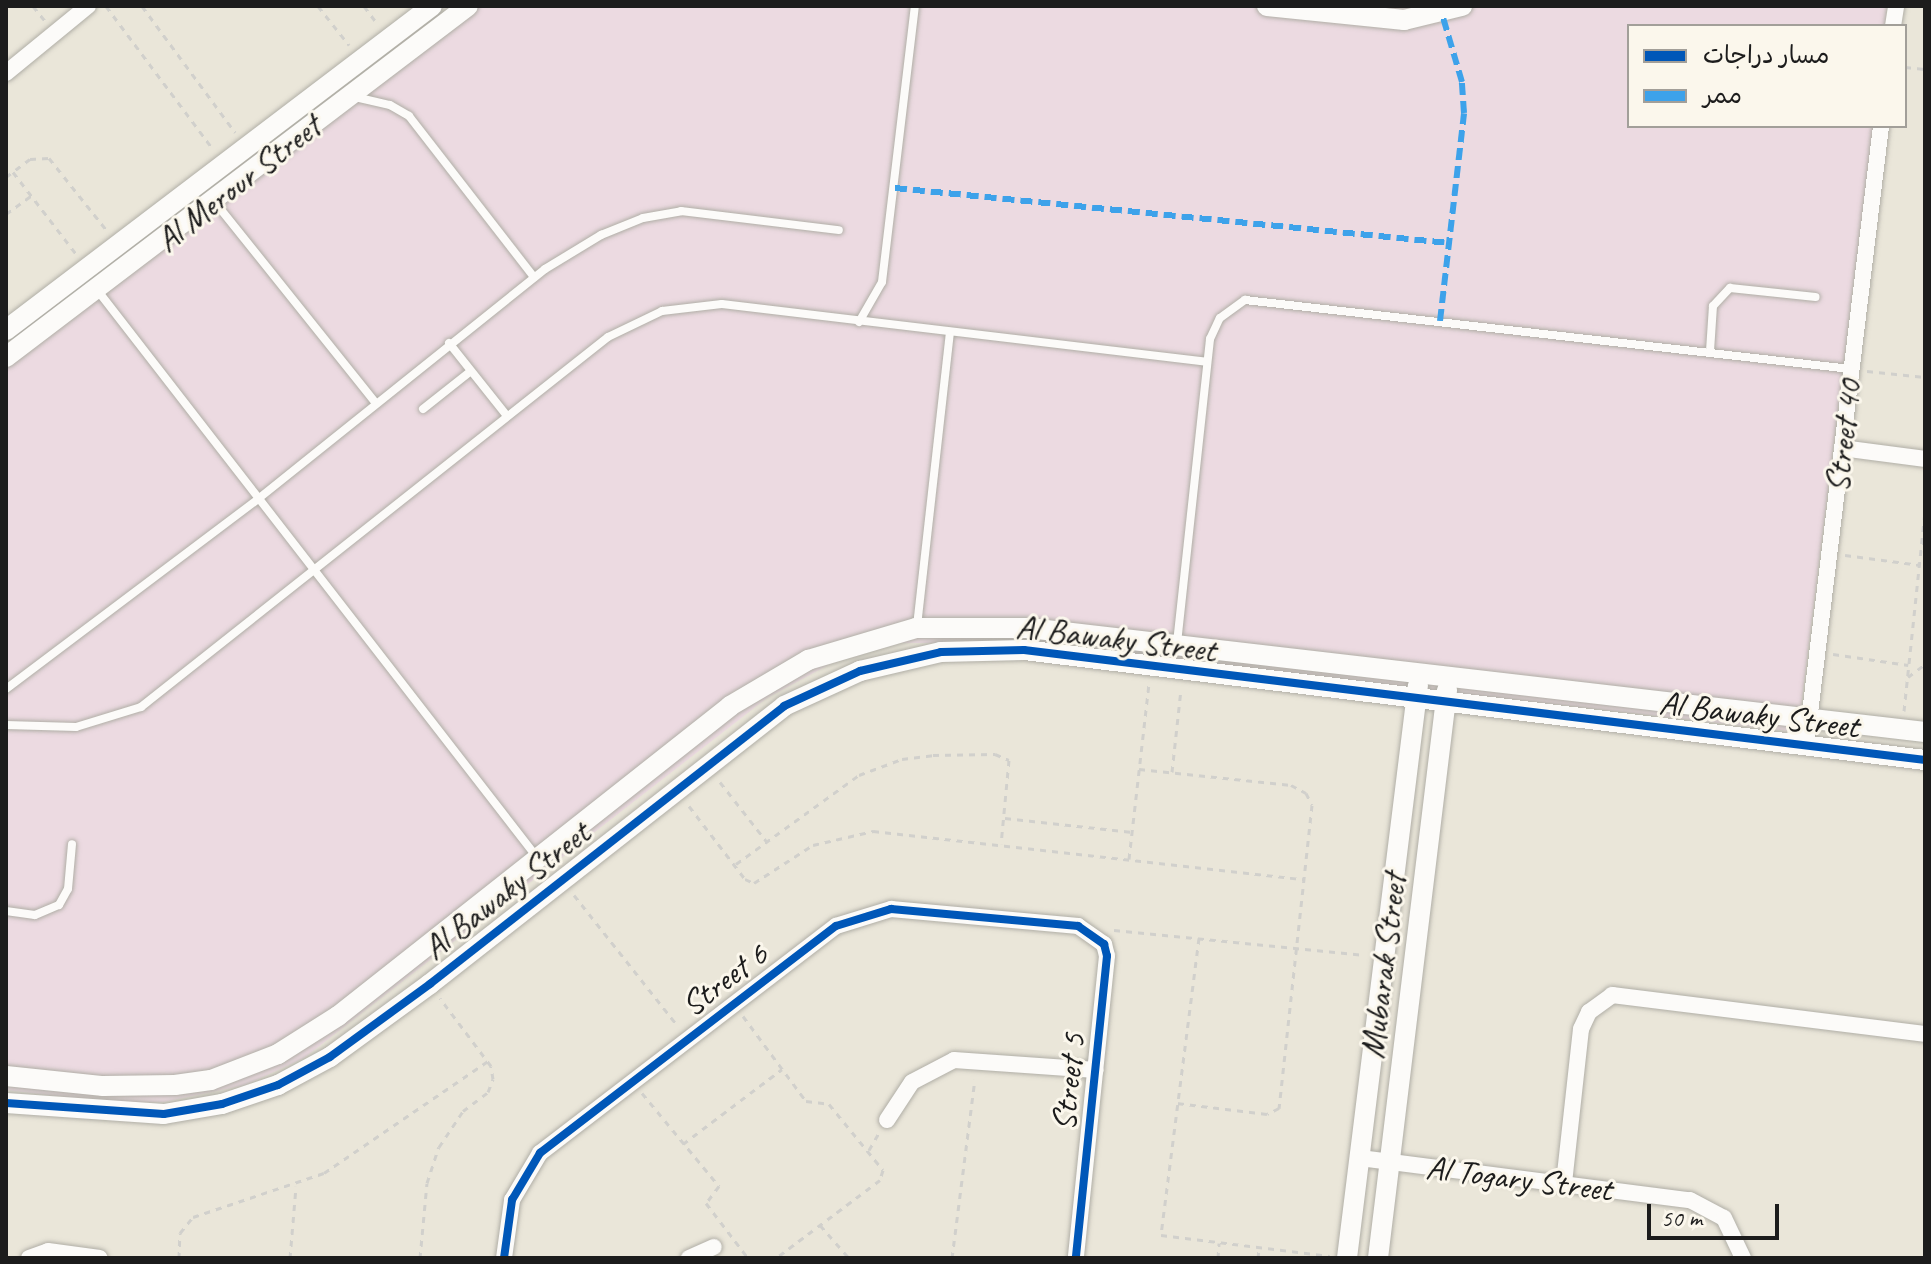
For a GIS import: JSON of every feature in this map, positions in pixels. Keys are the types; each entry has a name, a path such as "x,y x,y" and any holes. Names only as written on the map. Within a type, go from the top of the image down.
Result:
{"street":[{"path":"6,73 88,6"},
{"name":"Al Merour Street","path":"6,330 432,6"},
{"name":"Al Merour Street","path":"6,357 98,291 468,6"},
{"path":"1267,6 1404,20 1462,6"},
{"path":"362,60 376,77"},
{"name":"Street 40","path":"1806,746 1881,128"},
{"path":"86,272 98,291"},
{"path":"1842,448 1925,459"},
{"name":"Al Bawaky Street","path":"6,1076 139,1087 211,1080 256,1063 338,1016 536,856 767,680 850,643 916,628 983,625 1177,644 1925,732"},
{"name":"Al Bawaky Street","path":"6,1103 135,1115 237,1100 317,1065 430,984 706,764 784,706 821,687 899,659 968,650 1024,650 1151,669 1925,760"},
{"name":"Mubarak Street","path":"1346,1258 1419,673"},
{"name":"Mubarak Street","path":"1378,1258 1448,676"},
{"name":"Street 6","path":"504,1258 512,1200 530,1164 632,1081 836,926 877,911 1078,926"},
{"name":"Street 5","path":"1076,1258 1107,956 1100,938 1078,926"},
{"path":"1564,1183 1581,1029 1596,1005 1612,995 1925,1034"},
{"path":"887,1120 904,1091 922,1073 954,1060 977,1059 1096,1070"},
{"name":"Al Togary Street","path":"1360,1158 1703,1203 1732,1228 1743,1258"},
{"path":"689,1258 714,1247"},
{"path":"29,1258 48,1251 100,1258"}],"lane":[{"path":"859,322 882,282 915,6"},
{"path":"350,96 390,105 409,116 534,277"},
{"path":"214,201 376,403"},
{"path":"6,689 258,499 534,277 601,235 662,214 701,211 839,230"},
{"path":"1710,351 1713,306 1730,288 1816,297"},
{"path":"98,291 536,856"},
{"path":"1177,644 1207,362 1220,318 1254,297 1851,369"},
{"path":"6,725 76,727 141,707 608,337 662,311 722,304 1207,362"},
{"path":"916,628 950,332"},
{"path":"449,343 507,416"},
{"path":"423,409 471,371"},
{"path":"6,911 35,915 59,905 68,889 72,844"}],"path":[{"path":"106,6 225,165"},
{"path":"142,6 247,148"},
{"path":"318,6 362,60"},
{"path":"364,6 389,39"},
{"path":"6,177 36,157 53,161 119,247"},
{"path":"13,172 86,272"},
{"path":"6,214 31,196"},
{"path":"1851,369 1925,377"},
{"path":"1902,729 1925,512"},
{"path":"1829,553 1920,565"},
{"path":"1817,652 1909,665"},
{"path":"1908,677 1925,664"},
{"path":"1129,859 1151,669"},
{"path":"1172,772 1182,672"},
{"path":"735,865 859,775 917,756 1006,757 1012,768 1001,844"},
{"path":"706,764 767,842"},
{"path":"1139,769 1302,789 1312,805 1279,1108 1267,1114 1177,1103"},
{"path":"675,789 749,882 760,882 813,845 873,831 1304,879"},
{"path":"1005,818 1132,832"},
{"path":"561,879 688,1039"},
{"path":"1108,929 1384,957"},
{"path":"1199,938 1160,1233 1346,1258"},
{"path":"420,1258 432,1165 454,1122 488,1092 493,1079 488,1061 430,984"},
{"path":"735,1004 806,1101 829,1104 883,1170 880,1180 776,1258"},
{"path":"952,1258 977,1059"},
{"path":"179,1258 180,1233 193,1217 296,1186 351,1157 488,1061"},
{"path":"683,1144 782,1069"},
{"path":"632,1081 719,1186 706,1203 748,1258"},
{"path":"290,1258 296,1186"},
{"path":"820,1225 849,1258"},
{"path":"1218,1258 1219,1243"},
{"path":"1258,1258 1259,1248"}],"shaded area":[{"path":"453,6 1887,6 1885,24 1627,24 1627,128 1873,128 1798,732 1015,643 901,643 832,663 767,698 304,1058 245,1085 164,1102 115,1103 6,1090 6,348"}],"marked path":[{"path":"1440,321 1464,113 1462,82 1442,14"},
{"path":"895,188 1449,243"}],"cycle path":[{"path":"6,1103 164,1114 222,1104 278,1085 330,1057 430,984 784,706 860,671 941,652 1024,650 1925,760"},
{"path":"504,1258 512,1200 540,1153 836,926 891,909 1078,926 1104,944 1107,956 1076,1258"}]}
